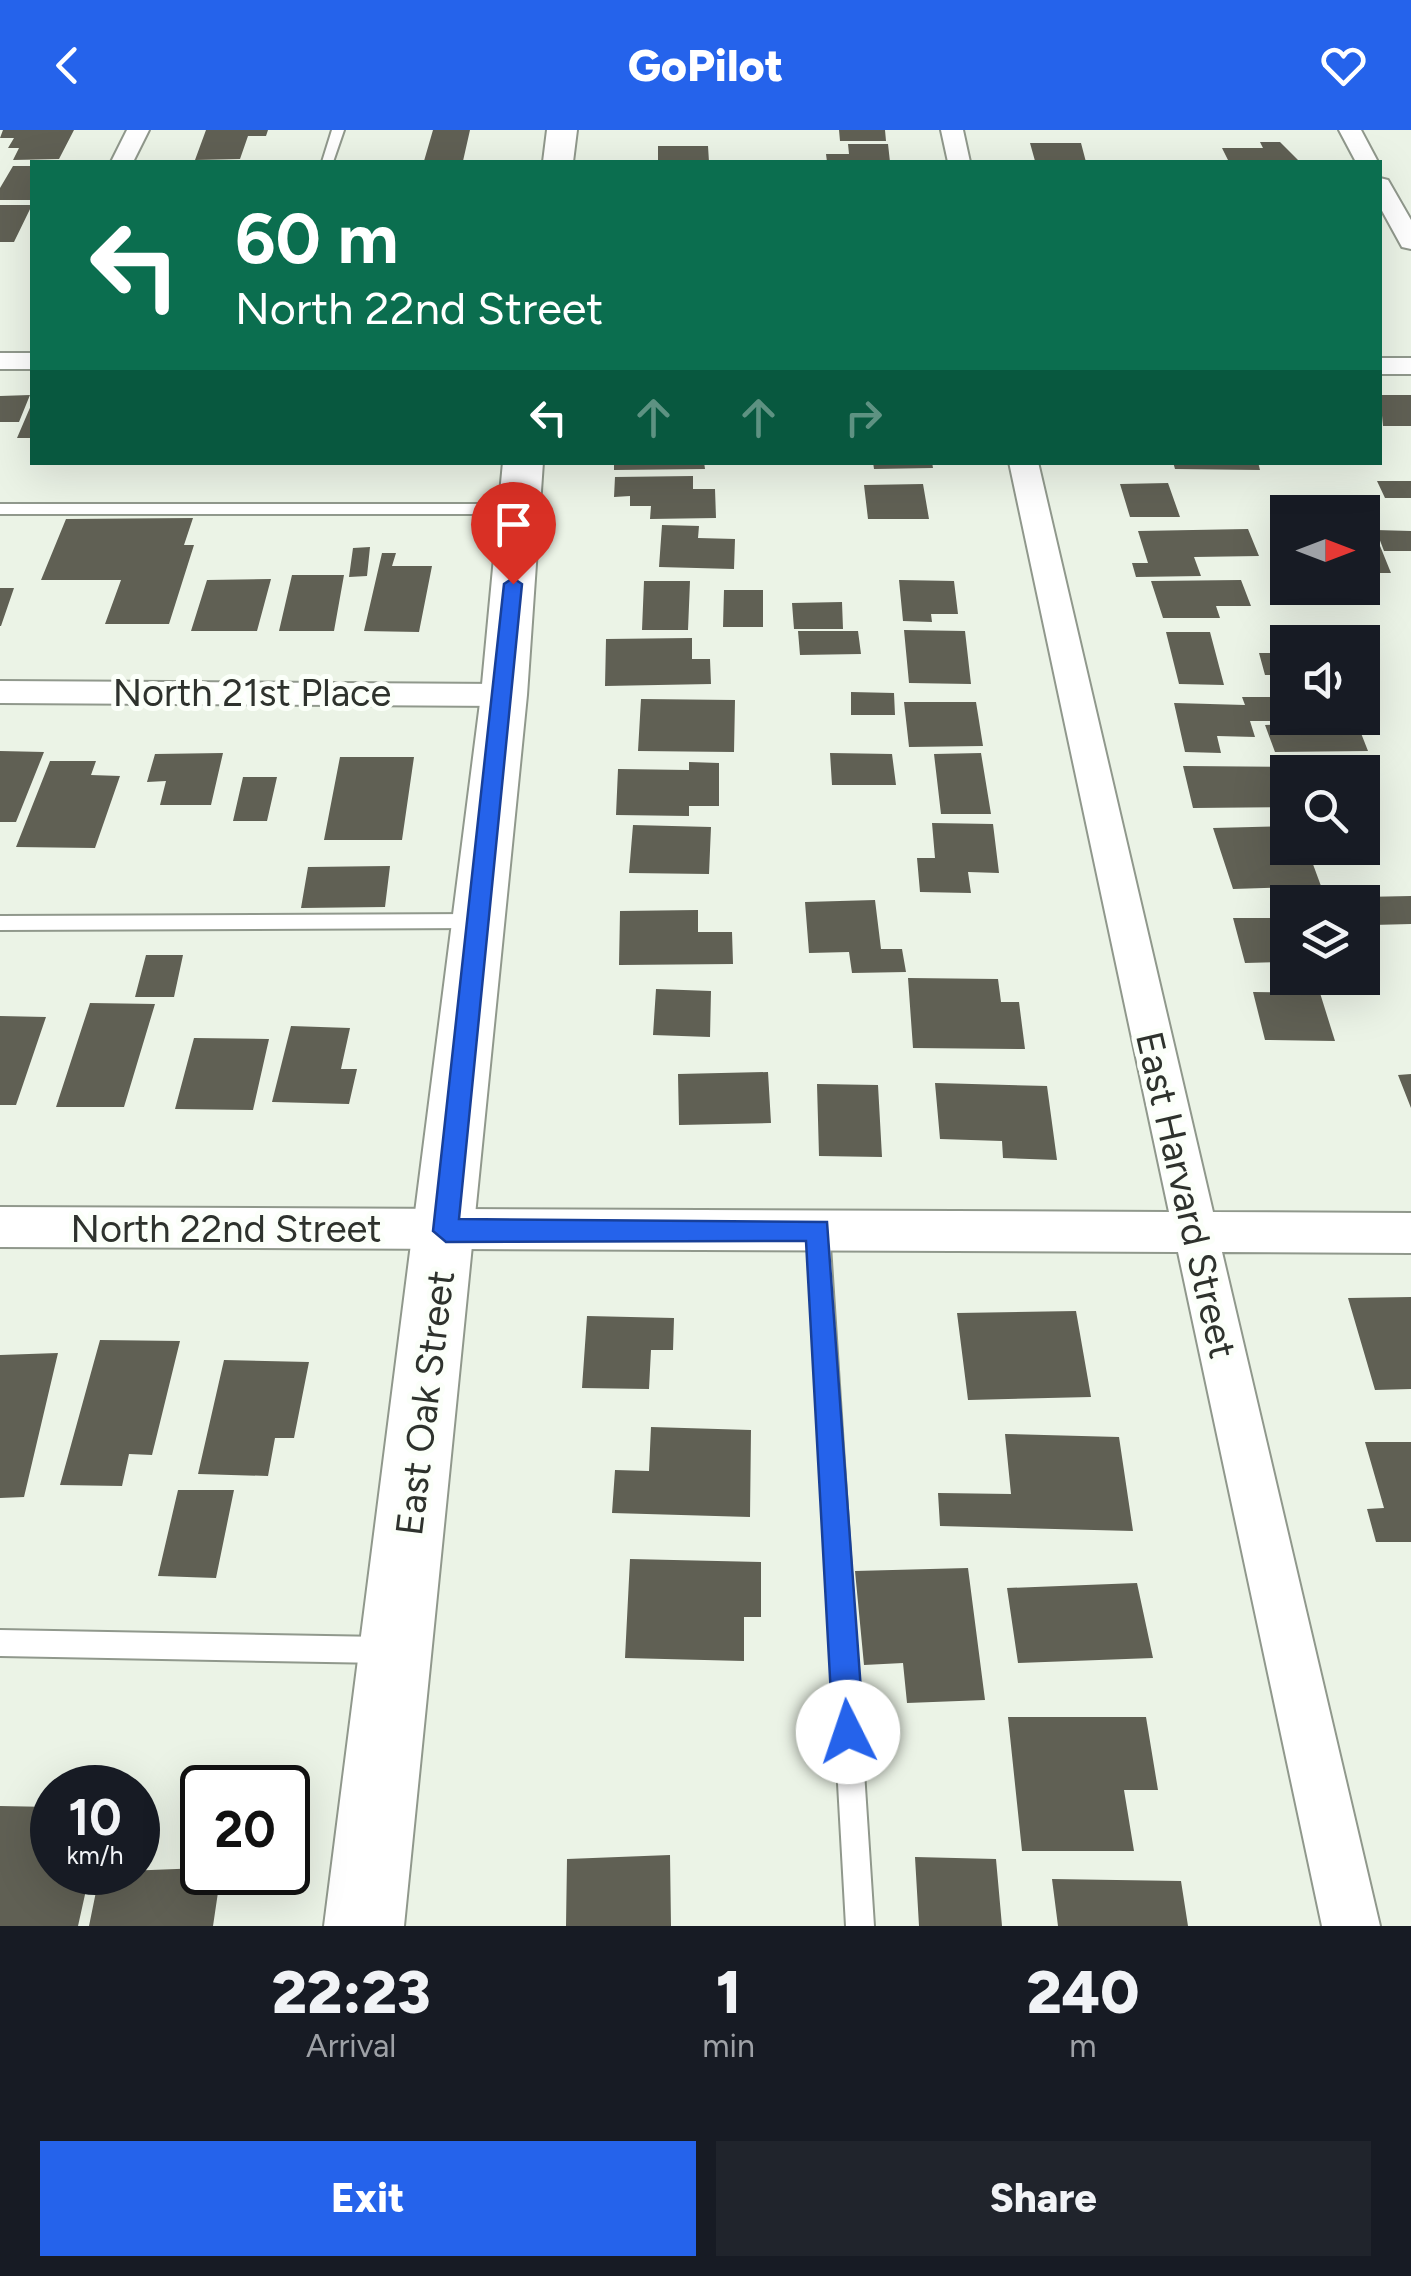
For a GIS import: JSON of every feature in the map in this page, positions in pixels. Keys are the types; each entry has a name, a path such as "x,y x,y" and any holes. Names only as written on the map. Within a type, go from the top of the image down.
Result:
{"street":[{"path":"123,160 138,130"},
{"path":"558,160 562,130"},
{"path":"952,130 959,160"},
{"path":"1350,130 1367,160"},
{"path":"1382,190 1411,242"},
{"path":"1382,366 1411,366"},
{"name":"East Harvard Street","path":"1024,465 1351,1926"},
{"name":"East Oak Street","path":"364,1926 446,1231 504,695 521,486"},
{"name":"North 21st Place","path":"0,692 504,695"},
{"name":"North 22nd Street","path":"0,1227 1411,1233"}],"lane":[{"path":"329,160 338,130"},
{"path":"0,509 521,486"},
{"path":"0,923 477,921"},
{"path":"818,1230 860,1926"},
{"path":"0,1643 395,1650"}],"building":[{"path":"3,130 74,130 59,159 13,160 19,148 8,148 14,138 0,138"},
{"path":"206,130 268,130 266,136 248,136 240,159 195,160"},
{"path":"433,130 470,130 463,160 424,160"},
{"path":"839,130 885,130 886,141 840,141"},
{"path":"1260,142 1280,142 1298,160 1228,160 1222,148 1263,148"},
{"path":"1030,143 1081,143 1085,160 1035,160"},
{"path":"848,144 888,144 890,160 827,160 826,154 849,154"},
{"path":"658,146 708,146 709,160 658,160"},
{"path":"13,166 30,166 30,200 0,200 0,188"},
{"path":"0,205 30,205 14,242 0,242"},
{"path":"30,395 19,422 0,422 0,396"},
{"path":"1382,395 1411,395 1411,426 1383,426"},
{"path":"30,408 30,438 17,438"},
{"path":"614,465 704,465 705,469 614,470"},
{"path":"873,465 933,468 874,469"},
{"path":"1174,465 1259,465 1260,470 1175,469"},
{"path":"693,476 693,489 715,489 716,518 650,519 651,506 630,506 630,496 614,497 615,477"},
{"path":"1377,481 1411,481 1411,498 1385,498"},
{"path":"1168,483 1180,517 1130,517 1120,484"},
{"path":"923,484 929,519 868,519 864,485"},
{"path":"193,518 184,545 194,545 169,624 105,624 121,580 41,580 66,519"},
{"path":"662,525 699,526 698,538 735,539 734,569 659,567"},
{"path":"1248,529 1259,556 1194,557 1201,576 1136,577 1132,563 1148,563 1138,531"},
{"path":"1380,530 1411,531 1411,551 1384,551"},
{"path":"1380,546 1391,573 1380,573"},
{"path":"370,547 367,576 349,577 353,548"},
{"path":"382,553 396,553 392,566 432,566 419,632 364,631"},
{"path":"292,575 344,575 334,631 279,631"},
{"path":"271,579 257,631 191,631 207,580"},
{"path":"899,580 954,581 958,614 931,614 932,622 903,621"},
{"path":"1241,580 1251,606 1216,606 1220,618 1163,618 1151,581"},
{"path":"644,581 690,581 688,630 642,630"},
{"path":"0,588 14,588 1,626 0,626"},
{"path":"724,590 763,590 763,627 723,627"},
{"path":"842,602 843,629 794,629 792,603"},
{"path":"904,630 965,631 971,684 909,683"},
{"path":"798,631 858,631 861,654 800,655"},
{"path":"1166,632 1210,632 1224,685 1179,684"},
{"path":"692,638 692,659 710,659 711,684 605,686 606,639"},
{"path":"1259,653 1270,653 1270,675 1265,675"},
{"path":"851,692 894,693 895,715 851,715"},
{"path":"1242,697 1270,697 1270,721 1250,721 1255,737 1217,736 1221,753 1185,752 1174,703 1245,705"},
{"path":"641,699 735,700 734,752 638,751"},
{"path":"904,702 976,702 983,746 909,747"},
{"path":"1265,725 1270,725 1270,735 1362,735 1368,751 1275,752"},
{"path":"0,751 44,752 16,822 0,822"},
{"path":"223,753 211,805 160,805 166,781 147,782 155,754"},
{"path":"830,753 892,754 896,785 832,785"},
{"path":"981,753 991,814 941,814 934,754"},
{"path":"340,757 414,757 402,840 324,840"},
{"path":"50,761 96,761 91,775 120,776 95,848 16,847"},
{"path":"689,762 719,763 719,806 689,806 689,816 616,815 618,769 689,770"},
{"path":"1183,766 1270,767 1270,807 1193,808"},
{"path":"243,777 277,777 267,821 233,821"},
{"path":"932,823 993,824 999,873 968,872 971,893 920,892 917,858 935,858"},
{"path":"633,825 711,827 709,874 629,873"},
{"path":"1270,826 1270,865 1313,865 1321,885 1233,889 1213,828"},
{"path":"390,866 385,907 301,908 308,867"},
{"path":"1411,896 1411,924 1380,925 1380,897"},
{"path":"875,900 881,949 902,949 906,972 852,973 849,952 809,953 805,902"},
{"path":"698,910 698,932 732,932 733,964 619,965 620,911"},
{"path":"1233,918 1270,918 1270,962 1245,963"},
{"path":"146,955 183,955 174,997 135,997"},
{"path":"908,978 998,979 1001,1002 1019,1002 1025,1049 913,1048"},
{"path":"656,989 711,991 710,1037 653,1035"},
{"path":"1253,992 1321,995 1335,1041 1265,1040"},
{"path":"90,1003 155,1004 124,1107 56,1107"},
{"path":"0,1016 46,1017 16,1105 0,1105"},
{"path":"291,1026 350,1028 341,1069 357,1069 349,1104 272,1102"},
{"path":"194,1038 269,1039 253,1110 175,1109"},
{"path":"768,1072 771,1123 679,1125 678,1074"},
{"path":"1411,1074 1411,1108 1398,1075"},
{"path":"935,1083 1047,1086 1057,1160 1003,1158 1002,1141 940,1139"},
{"path":"817,1084 878,1085 882,1157 819,1156"},
{"path":"1411,1297 1411,1389 1375,1390 1348,1298"},
{"path":"1076,1311 1091,1397 968,1400 957,1313"},
{"path":"587,1316 674,1318 673,1350 651,1350 649,1389 582,1388"},
{"path":"100,1340 180,1341 152,1455 129,1454 122,1486 60,1485"},
{"path":"58,1353 24,1497 0,1498 0,1355"},
{"path":"224,1360 309,1362 294,1438 275,1438 268,1476 198,1474"},
{"path":"651,1427 751,1430 750,1517 612,1513 615,1470 649,1471"},
{"path":"1005,1434 1119,1437 1133,1531 940,1526 938,1493 1011,1494"},
{"path":"1365,1442 1411,1442 1411,1542 1376,1542 1367,1509 1384,1508"},
{"path":"178,1490 234,1490 216,1578 158,1576"},
{"path":"630,1559 761,1562 761,1617 744,1617 744,1661 625,1658"},
{"path":"968,1568 985,1700 907,1703 903,1663 864,1665 855,1571"},
{"path":"1137,1583 1153,1658 1018,1663 1007,1588"},
{"path":"1008,1717 1146,1717 1158,1790 1124,1790 1134,1851 1022,1851"},
{"path":"0,1806 30,1807 30,1895 85,1895 78,1926 0,1926"},
{"path":"670,1855 671,1926 566,1926 567,1859"},
{"path":"915,1857 996,1859 1002,1926 919,1926"},
{"path":"180,1869 180,1895 218,1895 213,1926 89,1926 95,1895 160,1895 160,1870"},
{"path":"1052,1879 1181,1881 1188,1926 1058,1926"}],"route":[{"path":"513,584 446,1231 818,1230 848,1732"}]}
